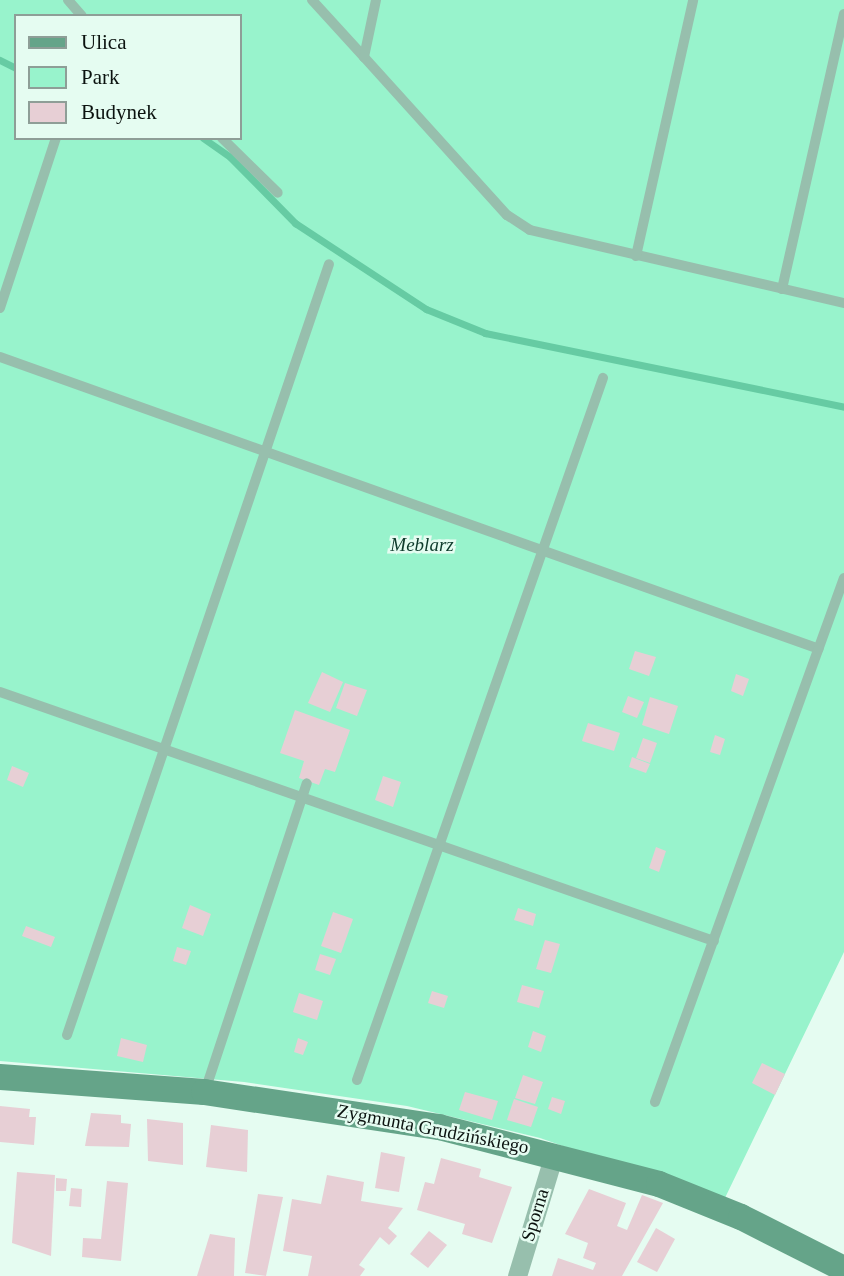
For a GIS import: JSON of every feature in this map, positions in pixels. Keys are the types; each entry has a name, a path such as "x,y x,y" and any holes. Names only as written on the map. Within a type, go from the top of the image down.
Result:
{"street":[{"name":"Zygmunta Grudzińskiego","path":"0,1077 204,1092 391,1117 554,1154 707,1202 844,1269"},
{"name":"Sporna","path":"516,1276 554,1154"}],"lane":[{"path":"68,0 80,14"},
{"path":"312,0 519,224 547,236 844,303"},
{"path":"364,57 376,0"},
{"path":"636,256 692,0"},
{"path":"782,289 844,14"},
{"path":"0,308 55,140"},
{"path":"224,140 278,193"},
{"path":"67,1035 329,264"},
{"path":"0,357 264,455 819,649"},
{"path":"357,1080 603,377"},
{"path":"655,1102 844,578"},
{"path":"0,692 714,941"},
{"path":"204,1092 307,783"}],"green space":[{"name":"Meblarz","path":"0,0 844,0 844,952 723,1202 540,1138 407,1106 244,1082 0,1061"}],"building":[{"path":"635,651 656,657 649,676 629,669"},
{"path":"322,672 343,682 330,712 308,703"},
{"path":"736,674 749,679 743,696 731,691"},
{"path":"345,683 367,690 357,716 336,708"},
{"path":"628,696 644,702 637,718 622,712"},
{"path":"650,697 678,706 669,734 642,725"},
{"path":"295,710 350,730 335,772 325,769 319,785 299,778 304,761 280,753"},
{"path":"588,723 620,733 614,751 582,741"},
{"path":"715,735 725,739 720,755 710,752"},
{"path":"643,738 657,743 650,763 636,758"},
{"path":"632,757 650,764 646,773 629,767"},
{"path":"12,766 29,773 23,787 7,780"},
{"path":"383,776 401,782 393,807 375,800"},
{"path":"656,847 666,851 659,872 649,868"},
{"path":"190,905 211,914 203,936 182,928"},
{"path":"518,908 536,914 533,926 514,920"},
{"path":"333,912 353,919 341,953 321,946"},
{"path":"26,926 55,937 51,947 22,936"},
{"path":"545,940 560,944 551,973 536,969"},
{"path":"177,947 191,951 186,965 173,961"},
{"path":"320,954 336,959 330,975 315,970"},
{"path":"522,985 544,991 539,1008 517,1002"},
{"path":"432,991 448,996 444,1008 428,1003"},
{"path":"299,993 323,1001 317,1020 293,1012"},
{"path":"533,1031 546,1036 541,1052 528,1047"},
{"path":"121,1038 147,1045 143,1062 117,1056"},
{"path":"298,1038 308,1042 303,1055 294,1052"},
{"path":"762,1063 785,1074 775,1095 752,1083"},
{"path":"523,1075 543,1082 535,1104 515,1098"},
{"path":"465,1092 498,1101 492,1120 459,1110"},
{"path":"552,1097 565,1101 561,1114 548,1109"},
{"path":"514,1099 538,1107 531,1127 507,1120"},
{"path":"0,1106 30,1109 29,1117 36,1117 34,1145 0,1142"},
{"path":"91,1113 121,1115 121,1123 131,1124 129,1147 85,1146"},
{"path":"147,1119 183,1123 183,1165 148,1161"},
{"path":"211,1125 248,1130 247,1172 206,1167"},
{"path":"381,1152 405,1157 399,1192 375,1188"},
{"path":"441,1158 481,1169 479,1177 512,1187 492,1243 462,1234 465,1224 417,1210 425,1182 434,1184"},
{"path":"17,1172 55,1175 51,1256 12,1243"},
{"path":"327,1175 364,1182 361,1201 403,1208 388,1228 397,1236 389,1245 380,1237 359,1265 365,1269 360,1276 308,1276 312,1256 283,1251 292,1199 321,1204"},
{"path":"56,1178 67,1179 66,1191 56,1191"},
{"path":"107,1181 128,1183 121,1261 82,1257 83,1238 101,1239"},
{"path":"71,1188 82,1189 81,1207 69,1206"},
{"path":"589,1189 626,1203 617,1226 627,1230 642,1195 663,1203 622,1276 552,1276 558,1258 593,1270 596,1263 583,1258 588,1243 565,1234"},
{"path":"258,1194 283,1197 266,1276 245,1273"},
{"path":"656,1228 675,1239 657,1272 637,1262"},
{"path":"429,1231 447,1245 428,1268 410,1254"},
{"path":"210,1234 235,1238 234,1276 197,1276"}],"waterway":[{"path":"0,60 14,67"},
{"path":"206,140 230,157 295,223 426,309 485,333 844,407"}]}
